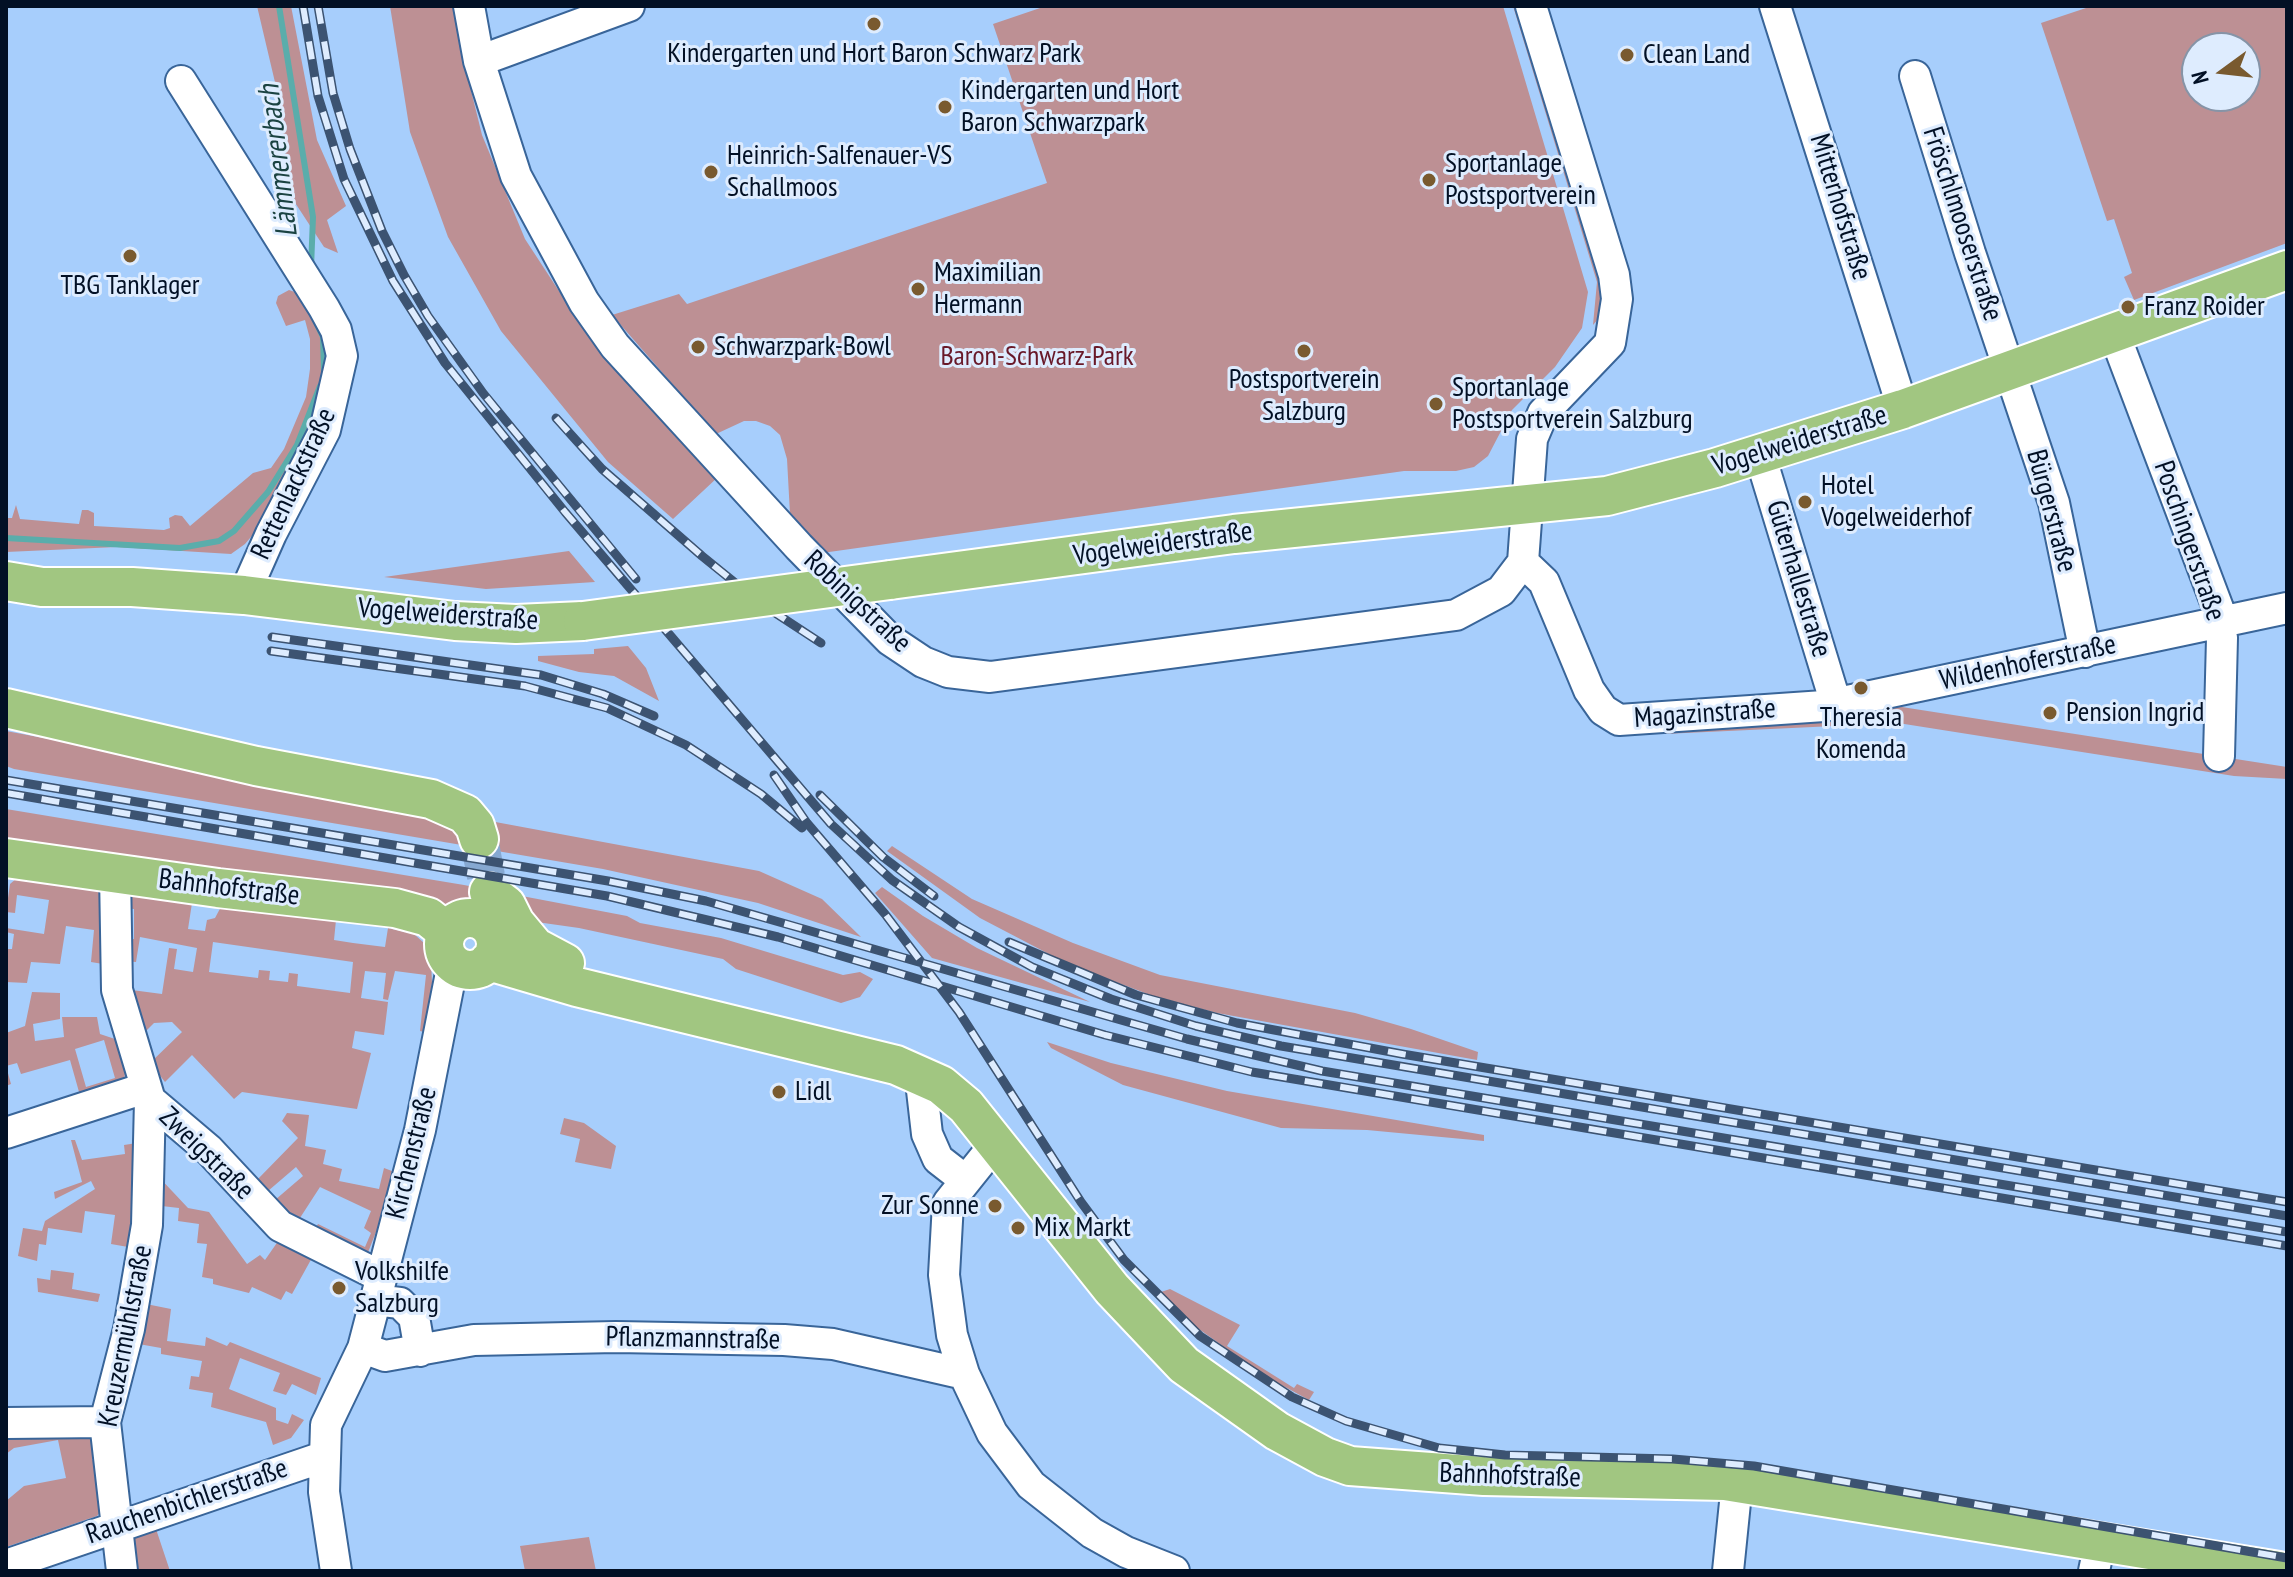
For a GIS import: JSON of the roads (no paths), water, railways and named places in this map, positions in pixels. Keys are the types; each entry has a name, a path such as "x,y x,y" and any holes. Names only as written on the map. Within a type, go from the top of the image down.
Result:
{"main road":[{"name":"Vogelweiderstraße","path":"24,584 244,595 455,621 583,621 1234,534 1607,496 1760,455 1903,409 2287,270"},
{"path":"6,606 24,584"},
{"path":"6,708 256,766 431,799 452,806 475,826 479,839"},
{"name":"Bahnhofstraße","path":"7,864 115,873 395,908 477,935 577,987 908,1069"},
{"name":"Bahnhofstraße","path":"477,935 506,905 515,923 535,947 565,963 862,1042 941,1085 966,1106 1112,1289 1175,1356 1242,1410 1325,1457 1350,1466 1390,1471 1737,1483 2097,1557 2279,1571"}],"street":[{"name":"Robinigstraße","path":"469,6 479,61 516,176 584,302 615,346 865,617 923,662 948,672 990,677 1456,615 1501,591 1523,562"},
{"path":"479,61 629,6"},
{"path":"1523,562 1532,439 1543,413 1610,343 1617,299 1614,275 1531,6"},
{"name":"Mitterhofstraße","path":"1775,6 1903,409"},
{"name":"Fröschlmooserstraße","path":"1915,76 2009,372"},
{"name":"Rettenlackstraße","path":"181,81 324,308 336,330 342,356 325,430 271,534 244,595"},
{"name":"Poschingerstraße","path":"2114,333 2220,622 2219,756"},
{"name":"Bürgerstraße","path":"2009,372 2054,503 2085,652"},
{"name":"Güterhallestraße","path":"1760,455 1836,704"},
{"name":"Magazinstraße","path":"1523,562 1544,582 1589,690 1603,710 1619,720 1836,704"},
{"name":"Wildenhoferstraße","path":"1836,704 2287,608"},
{"name":"Zweigstraße","path":"115,873 117,990 148,1094 209,1150 280,1226 378,1288"},
{"name":"Kirchenstraße","path":"336,1571 324,1492 326,1425 363,1348 420,1130 477,935"},
{"path":"908,1069 927,1134 938,1159 965,1180"},
{"path":"6,1133 148,1094"},
{"name":"Kreuzermühlstraße","path":"122,1571 105,1422 129,1329 147,1225 148,1094"},
{"path":"996,1143 948,1203 944,1244 952,1335 964,1374 992,1433 1011,1462 1042,1495 1092,1533 1126,1552 1174,1571"},
{"path":"378,1288 414,1317 420,1351"},
{"name":"Pflanzmannstraße","path":"363,1348 385,1356 474,1340 616,1337 833,1344 964,1374"},
{"path":"6,1423 105,1422"},
{"name":"Rauchenbichlerstraße","path":"6,1565 115,1525 323,1457"},
{"path":"1728,1571 1737,1483"}],"waterway":[{"name":"Lämmererbach","path":"279,6 313,217 311,268"},
{"name":"Lämmererbach","path":"309,307 323,337 324,371"},
{"name":"Lämmererbach","path":"6,538 180,548 219,541 234,531 268,492 297,445 320,386"}],"tunnel":[{"path":"479,839 489,892"}],"railway":[{"path":"303,6 318,96 344,179 393,281 445,363 565,512 831,824 892,880 959,927 1032,967 1111,999 1196,1026 1281,1046 2287,1216"},
{"path":"318,6 333,93 350,149 382,231 404,275 428,316 483,393 636,579"},
{"path":"556,418 602,469 702,556 760,603 821,643"},
{"path":"272,637 541,675 603,694 654,716"},
{"path":"271,651 525,686 607,708 686,745 761,794 802,828"},
{"path":"774,775 807,823 885,914 959,1012 1081,1202 1124,1260 1200,1336 1292,1397 1346,1421 1439,1448 1505,1455 1673,1459 1754,1466 2287,1558"},
{"path":"6,780 608,881 706,901 1187,1039 1322,1071 2287,1232"},
{"path":"6,793 607,896 778,937 1105,1035 1252,1072 2287,1246"},
{"path":"820,795 883,857 934,896"},
{"path":"1009,942 1136,995 1237,1023 1402,1054 2287,1202"}],"place":[{"name":"Kindergarten und Hort Baron Schwarz Park","path":"874,24"},
{"name":"Clean Land","path":"1627,55"},
{"name":"Kindergarten und Hort Baron Schwarzpark","path":"945,107"},
{"name":"Heinrich-Salfenauer-VS Schallmoos","path":"711,172"},
{"name":"Sportanlage Postsportverein","path":"1429,180"},
{"name":"TBG Tanklager","path":"130,256"},
{"name":"Maximilian Hermann","path":"918,289"},
{"name":"Franz Roider","path":"2128,307"},
{"name":"Schwarzpark-Bowl","path":"698,347"},
{"name":"Postsportverein Salzburg","path":"1304,351"},
{"name":"Sportanlage Postsportverein Salzburg","path":"1436,404"},
{"name":"Hotel Vogelweiderhof","path":"1805,502"},
{"name":"Theresia Komenda","path":"1861,688"},
{"name":"Pension Ingrid","path":"2050,713"},
{"name":"Lidl","path":"779,1092"},
{"name":"Zur Sonne","path":"995,1206"},
{"name":"Mix Markt","path":"1018,1228"},
{"name":"Volkshilfe Salzburg","path":"339,1288"}],"park label":[{"name":"Baron-Schwarz-Park","path":"1037,357"}]}
